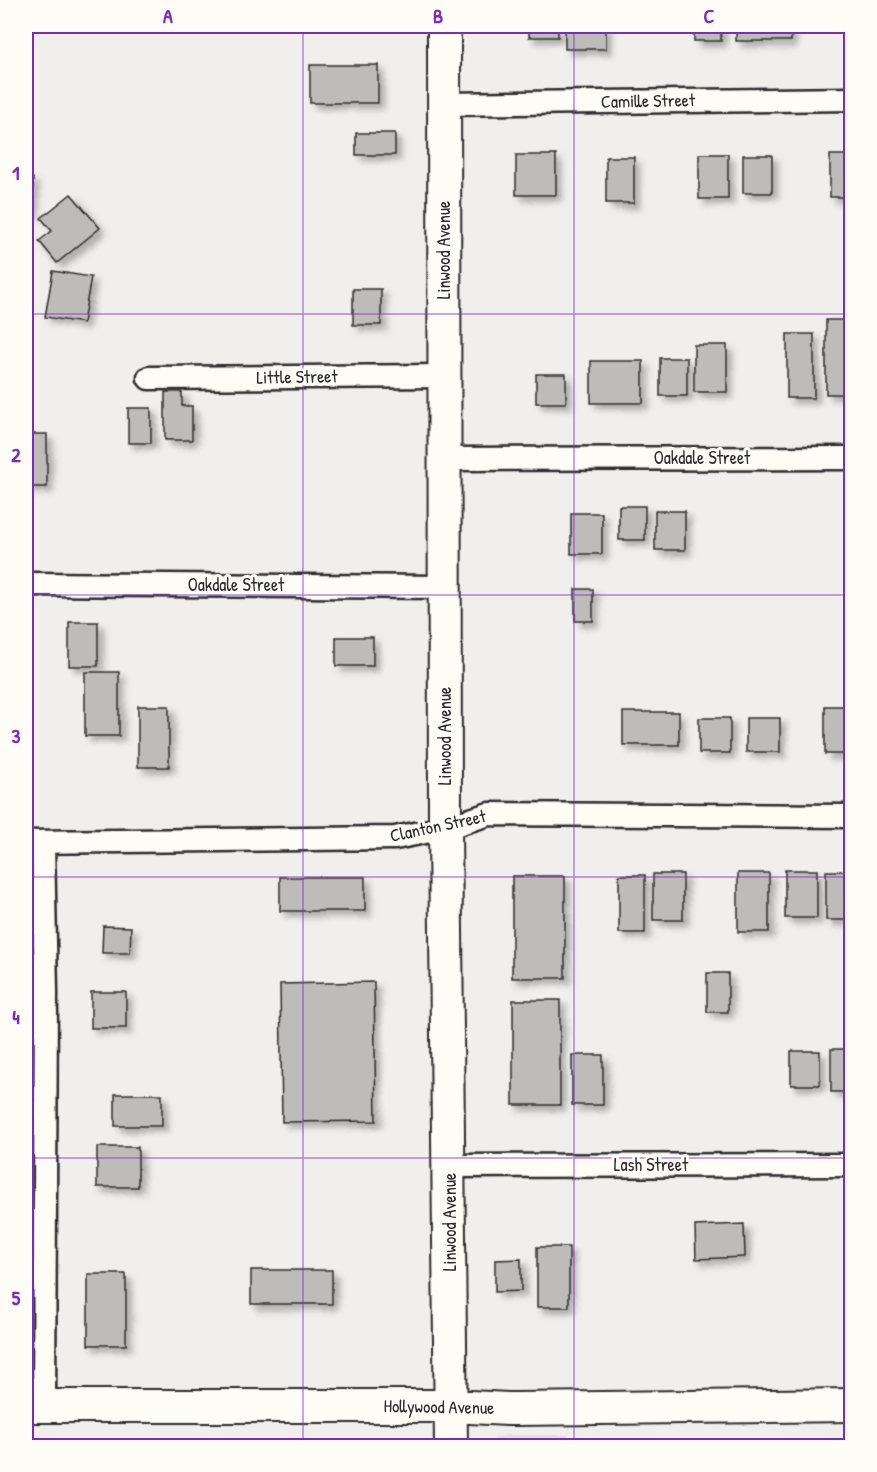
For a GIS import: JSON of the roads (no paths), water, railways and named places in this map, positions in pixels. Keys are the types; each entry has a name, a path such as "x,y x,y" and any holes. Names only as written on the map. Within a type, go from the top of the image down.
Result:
{"main road":[{"name":"Linwood Avenue","path":"444,26 445,828 451,1446"},
{"name":"Hollywood Avenue","path":"35,1406 451,1406 508,1409 852,1405"}],"street":[{"name":"Camille Street","path":"444,104 852,99"},
{"name":"Little Street","path":"149,378 445,375"},
{"name":"Oakdale Street","path":"445,459 852,458"},
{"name":"Oakdale Street","path":"26,584 446,587"},
{"name":"Clanton Street","path":"34,842 394,838 445,828 489,814 852,816"},
{"path":"34,842 46,993 35,1406"},
{"name":"Lash Street","path":"450,1166 852,1164"}]}
